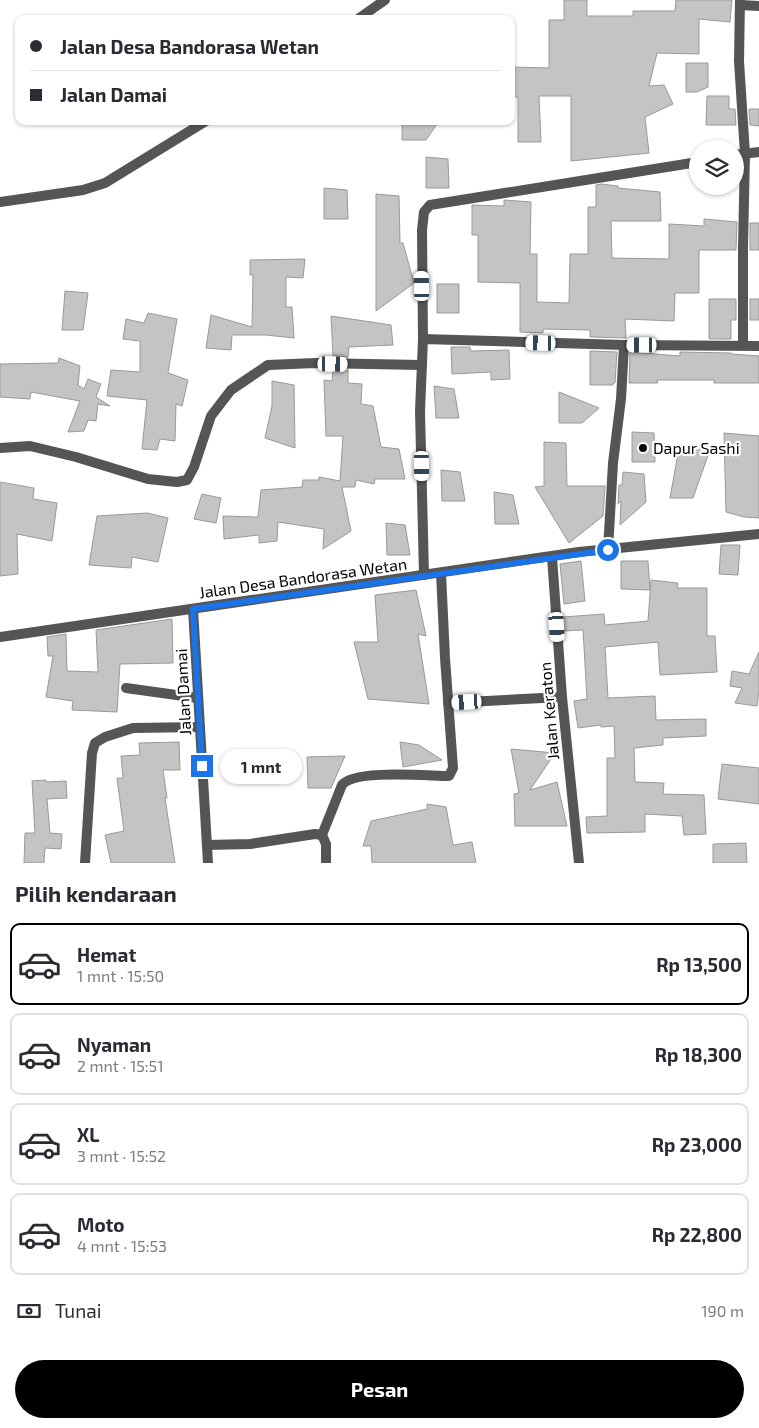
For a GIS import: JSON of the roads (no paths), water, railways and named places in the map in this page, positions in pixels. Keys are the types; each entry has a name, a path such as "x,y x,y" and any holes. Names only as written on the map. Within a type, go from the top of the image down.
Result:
{"street":[{"path":"364,15 385,0"},
{"path":"740,140 740,2 759,6"},
{"path":"0,202 83,190 105,183 199,125"},
{"path":"744,154 759,152"},
{"path":"424,575 420,411 423,339 422,230 424,212 430,205 689,163"},
{"path":"741,195 743,345"},
{"path":"423,339 624,345 759,346"},
{"path":"608,550 613,463 621,400 624,345"},
{"path":"0,448 30,446 148,478 177,482 186,480 194,467 211,416 230,390 268,365 315,363 422,365"},
{"name":"Jalan Desa Bandorasa Wetan","path":"0,636 552,557 759,534"},
{"name":"Jalan Keraton","path":"552,557 562,696 579,863"},
{"path":"326,863 326,844 322,835 346,780 367,775 449,776 453,768 444,658 441,573"},
{"name":"Jalan Damai","path":"193,609 208,863"},
{"path":"126,688 198,698"},
{"path":"448,703 562,696"},
{"path":"84,863 92,753 95,743 105,737 132,728 200,727"},
{"path":"207,845 250,844 315,834 322,835"}],"place":[{"name":"Dapur Sashi","path":"643,448"}]}
